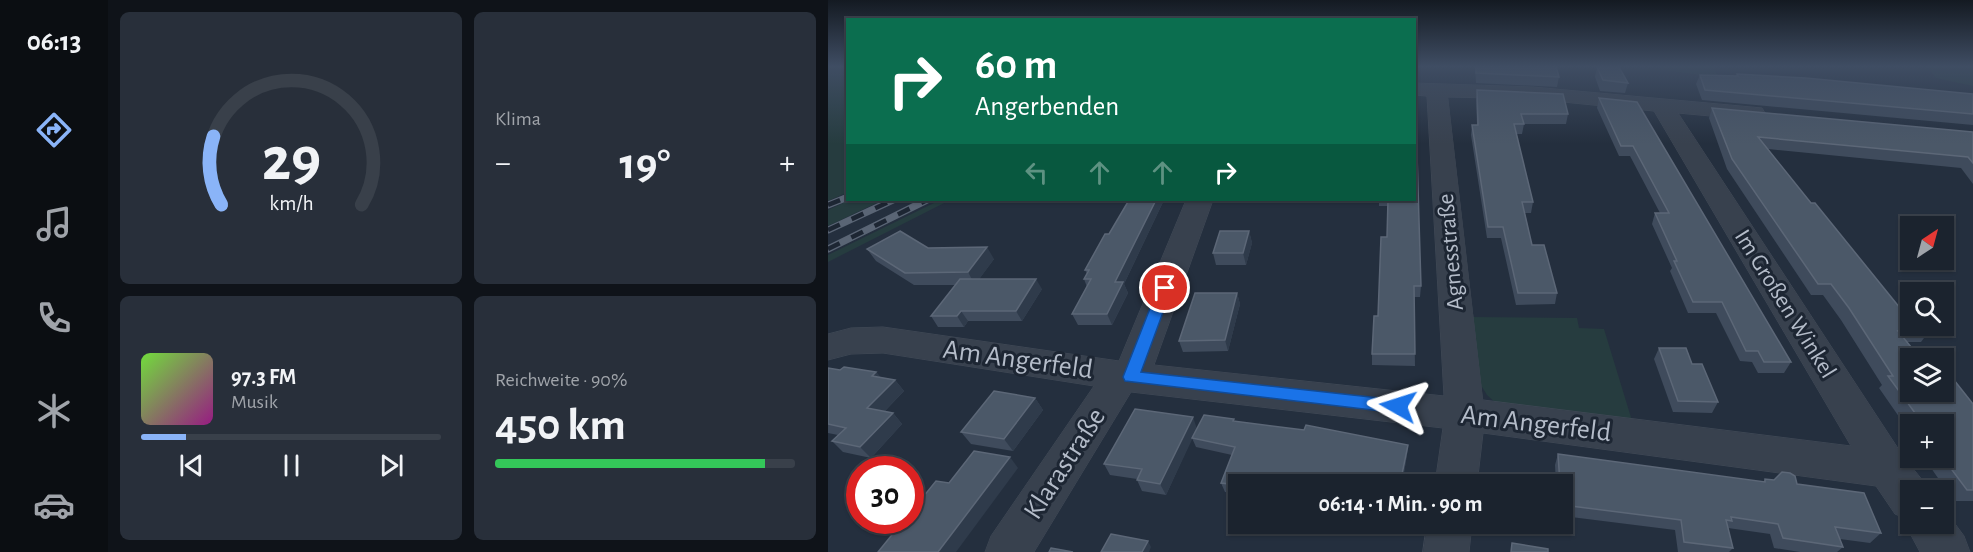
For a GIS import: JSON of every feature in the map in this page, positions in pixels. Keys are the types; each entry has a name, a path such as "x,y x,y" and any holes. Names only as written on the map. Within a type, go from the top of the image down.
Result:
{"street":[{"name":"Agnesstraße","path":"1426,92 1465,414 1457,474"},
{"path":"1500,92 1777,115"},
{"name":"Im Großen Winkel","path":"1662,105 1900,485"},
{"name":"Klarastraße","path":"1008,552 1126,376 1200,201"},
{"name":"Am Angerfeld","path":"828,347 851,341 883,340 1126,376 1465,414 1888,469"},
{"path":"1446,552 1449,534"},
{"path":"1935,534 1947,552"}],"green space":[{"path":"828,92 846,92 846,193 828,201"},
{"path":"848,201 881,201 828,226 828,210"},
{"path":"938,201 948,201 828,262 828,255"},
{"path":"1471,317 1577,318 1579,328 1604,329 1633,424 1499,406 1487,395 1479,382"}],"building":[{"path":"1477,92 1563,94 1568,114 1521,114 1524,124 1514,124 1533,202 1522,202 1532,245 1544,245 1557,293 1518,293 1503,227 1488,227 1472,125 1478,125"},
{"path":"1725,92 1950,92 1973,94 1973,114"},
{"path":"1599,98 1637,102 1791,362 1764,362 1758,351 1746,351 1722,302 1693,302 1655,213 1669,213 1633,146 1621,146"},
{"path":"1712,108 1973,132 1973,163 1968,157 1758,137 1900,308 1900,331 1898,331 1912,348 1900,348 1900,392 1888,376 1893,376 1849,308 1831,284 1818,284 1732,159"},
{"path":"1416,121 1421,286 1414,286 1415,354 1372,354 1374,316 1378,316 1381,237 1387,237 1388,201 1416,201"},
{"path":"1128,201 1156,201 1115,282 1123,282 1107,314 1072,314 1091,279 1084,279 1089,270 1085,270 1105,234 1109,234"},
{"path":"900,231 928,248 987,247 968,272 905,273 867,249"},
{"path":"1220,231 1249,231 1243,253 1213,253"},
{"path":"960,279 1036,279 1016,311 961,311 957,316 931,316"},
{"path":"1195,293 1237,293 1225,340 1179,341"},
{"path":"1659,348 1686,348 1692,364 1702,364 1718,402 1678,401"},
{"path":"844,367 876,372 872,376 895,380 867,408 893,413 860,447 832,441 846,428 828,424 828,368 840,370"},
{"path":"1954,380 1973,404 1973,490 1967,490 1950,468 1954,468 1954,414 1916,414 1907,402 1954,402"},
{"path":"994,391 1035,398 1004,439 961,432"},
{"path":"1135,409 1193,417 1160,484 1137,480 1142,469 1104,464"},
{"path":"1204,415 1304,430 1306,425 1408,445 1402,474 1228,474 1228,484 1221,483 1235,447 1192,438"},
{"path":"974,451 1010,457 938,552 878,552 893,534 924,534 924,496 936,481 949,483"},
{"path":"1558,454 1765,482 1765,479 1774,480 1782,472 1790,473 1795,476 1797,484 1864,493 1881,533 1835,527 1843,547 1783,538 1778,524 1731,517 1732,521 1726,520 1733,548 1684,542 1681,520 1573,506 1573,474 1559,474"},
{"path":"1111,534 1148,541 1142,552 1101,552"},
{"path":"1512,543 1548,549 1548,552 1511,552"},
{"path":"1051,548 1073,552 1049,552"}],"railway":[{"path":"828,205 846,198"},
{"path":"828,230 891,201"},
{"path":"828,249 925,201"}],"route":[{"path":"1165,288 1131,377 1398,406"}]}
